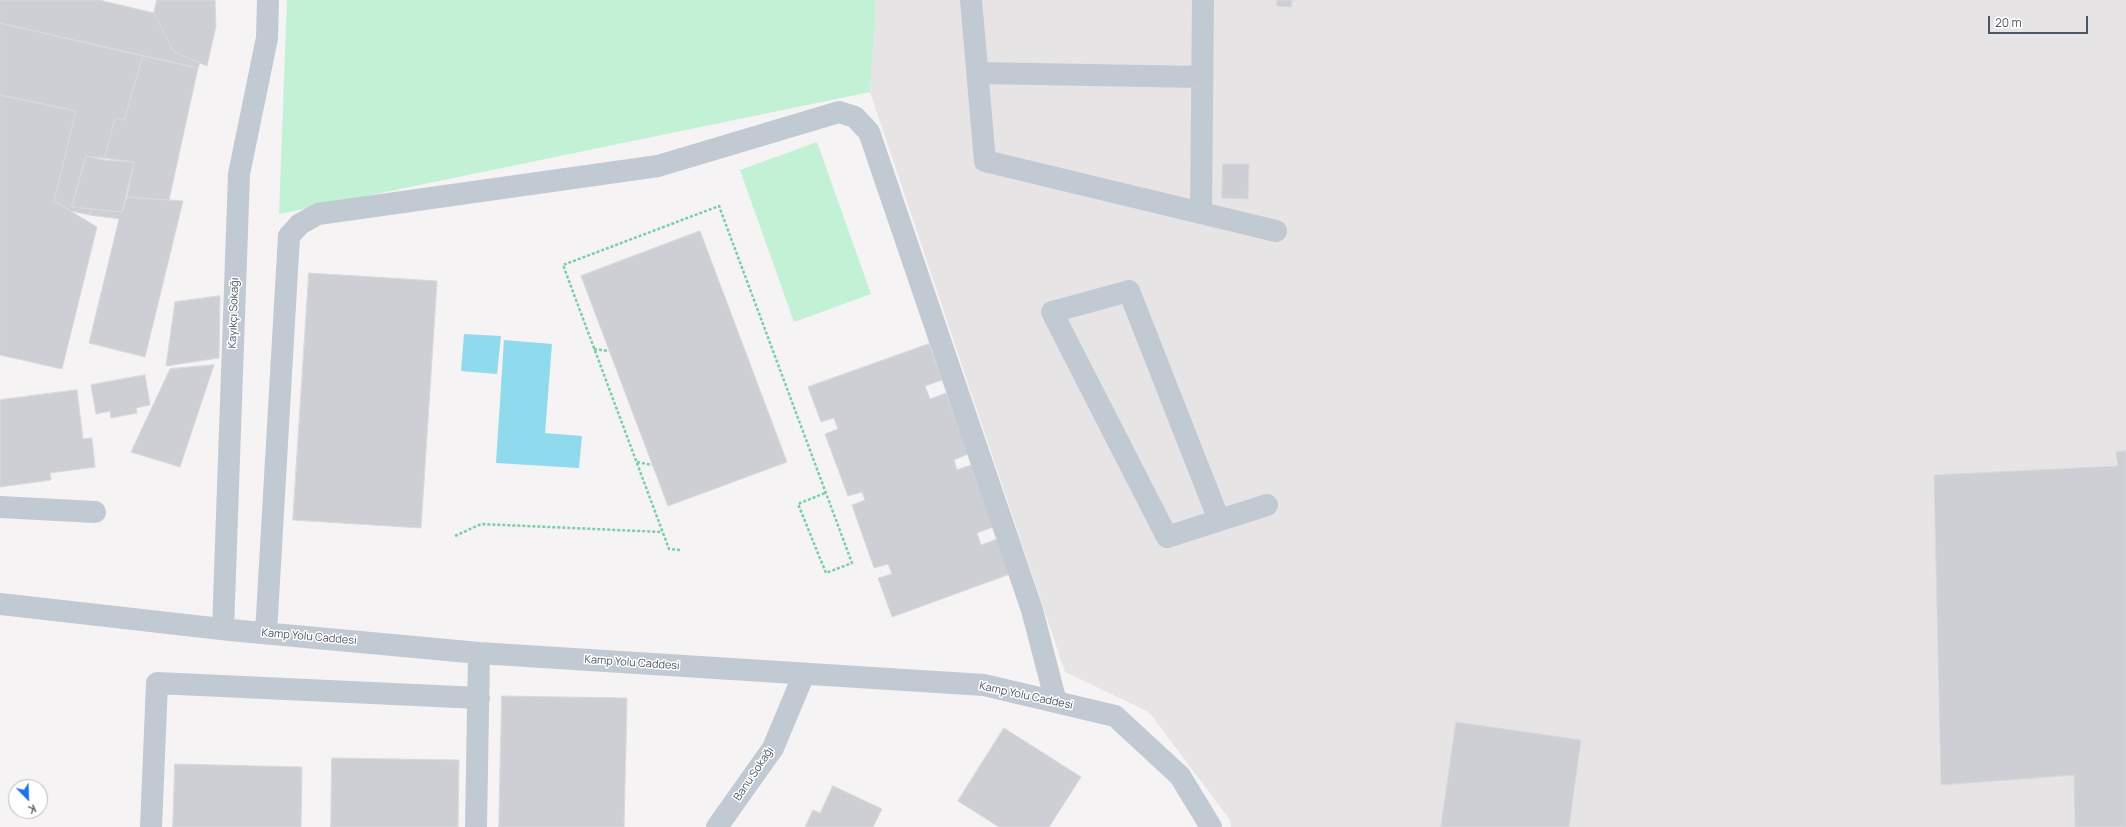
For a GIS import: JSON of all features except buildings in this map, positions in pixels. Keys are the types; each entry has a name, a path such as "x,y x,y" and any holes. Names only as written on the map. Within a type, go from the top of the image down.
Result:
{"street":[{"name":"Kayıkçı Sokağı","path":"223,629 239,174 268,38 268,0"},
{"path":"971,0 985,161 1276,231"},
{"path":"1201,213 1203,0"},
{"path":"977,73 1202,77"},
{"path":"266,633 289,236 300,224 318,214 658,166 839,112 855,117 869,132 1032,610 1056,702"},
{"path":"1219,520 1129,291 1052,312 1168,537 1267,505"},
{"path":"0,507 95,512"},
{"name":"Kamp Yolu Caddesi","path":"0,604 223,629 479,653 984,685 1115,716 1180,776 1211,827"},
{"path":"476,827 479,653"},
{"name":"Banu Sokağı","path":"717,827 772,748 804,674"},
{"path":"151,827 157,683 479,698"}],"path":[{"path":"680,550 669,550 563,265 719,206 852,563 826,573 798,504 825,493"},
{"path":"594,348 609,351"},
{"path":"636,462 652,465"},
{"path":"455,536 481,524 662,532"}],"shaded area":[{"path":"876,0 2126,0 2126,827 1231,827 1230,820 1149,712 1065,672 870,92"}],"green space":[{"path":"287,0 876,0 870,92 279,214"},
{"path":"817,142 871,294 794,322 740,170"}],"water":[{"path":"464,334 501,336 497,374 461,371"},
{"path":"504,340 552,344 545,433 582,436 579,468 496,463"}]}
